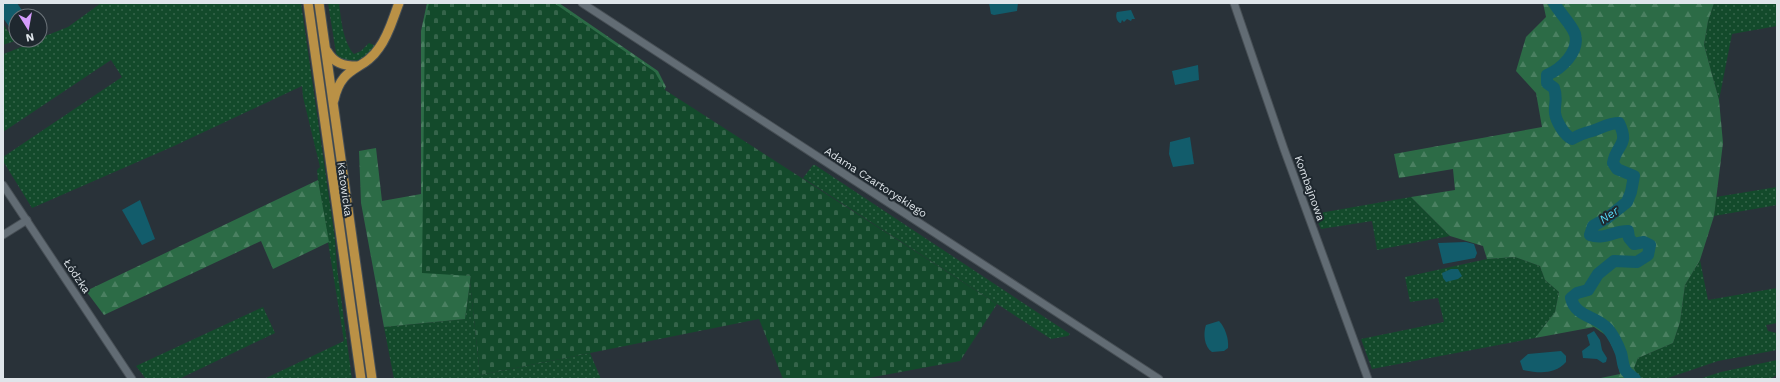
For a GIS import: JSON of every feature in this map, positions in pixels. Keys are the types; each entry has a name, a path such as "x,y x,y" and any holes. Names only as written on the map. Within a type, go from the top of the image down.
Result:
{"main road":[{"name":"Katowicka","path":"308,3 361,379"},
{"name":"Katowicka","path":"320,3 372,379"},
{"path":"334,104 340,82 357,66 373,56 380,48 399,3"},
{"path":"326,49 331,57 338,62 346,66 357,66"}],"street":[{"name":"Adama Czartoryskiego","path":"582,3 1159,379"},
{"name":"Kombajnowa","path":"1234,3 1271,113 1368,379"},
{"name":"Łódzka","path":"3,185 132,379"},
{"path":"3,235 26,220"}],"green space":[{"path":"101,3 301,3 335,239 337,268 352,379 264,379 344,341 318,180 317,170 320,167 303,97 302,86 174,146 32,208 3,161 3,157 122,77 111,60 3,132 3,54 18,48 48,48 48,35 68,27"},
{"path":"328,3 339,3 345,37 354,54 361,51 369,43 376,46 363,59 350,62 338,58"},
{"path":"427,3 559,3 658,71 666,87 584,227 462,275 471,275 465,319 384,327 361,203 359,151 376,148 382,201 421,194 421,31"},
{"path":"429,3 554,3 655,72 665,90 997,304 960,361 863,379 783,379 759,319 480,375 470,282 471,276 422,273 425,20"},
{"path":"1543,3 1714,3 1708,21 1704,45 1719,100 1723,143 1714,216 1700,260 1685,285 1680,322 1673,343 1638,358 1634,368 1639,379 1596,379 1620,374 1616,354 1607,336 1594,327 1535,338 1555,312 1559,292 1545,280 1540,266 1515,257 1487,259 1483,246 1450,236 1411,197 1455,190 1453,169 1399,178 1394,154 1542,127 1536,93 1516,71 1526,37 1546,17"},
{"path":"1714,3 1777,3 1777,26 1732,34 1719,100 1704,45 1708,21"},
{"path":"3,24 8,31 8,43 3,45"},
{"path":"813,165 1070,334 1068,336 1051,339 803,178"},
{"path":"318,180 329,242 273,269 261,241 104,315 86,291"},
{"path":"1777,187 1777,205 1714,216 1716,197"},
{"path":"1411,197 1450,236 1377,250 1372,221 1321,229 1314,214"},
{"path":"1515,257 1540,266 1545,280 1559,292 1555,312 1535,338 1372,369 1361,339 1444,322 1438,298 1410,302 1405,277 1487,259"},
{"path":"1700,260 1708,300 1777,288 1777,323 1766,325 1768,331 1777,333 1777,350 1718,361 1665,379 1639,379 1634,368 1638,358 1673,343 1680,322 1685,285"},
{"path":"470,282 480,375 590,353 601,379 394,379 384,327 465,319"},
{"path":"263,307 275,333 179,379 146,379 136,366"},
{"path":"1777,360 1777,375 1770,379 1699,379 1721,372"}],"water":[{"path":"3,3 17,3 20,8 8,8 8,25 3,18"},
{"path":"989,3 1018,3 1017,11 994,15 991,14"},
{"path":"1131,10 1135,19 1132,19 1131,21 1127,19 1124,22 1122,20 1121,23 1117,21 1117,12"},
{"path":"1198,65 1199,80 1175,85 1172,71"},
{"path":"1190,137 1194,164 1173,167 1169,154 1170,142"},
{"path":"140,200 155,239 142,245 122,210"},
{"path":"1466,242 1474,244 1477,253 1475,258 1443,264 1438,243"},
{"path":"1451,269 1458,269 1462,276 1458,279 1446,282 1442,273"},
{"path":"1219,321 1226,333 1228,348 1224,351 1212,352 1207,347 1204,336 1205,328 1206,325"},
{"path":"1594,331 1600,340 1602,350 1607,358 1606,362 1603,363 1597,359 1583,358 1582,351 1590,345 1587,335"},
{"path":"1561,351 1566,356 1566,362 1556,369 1546,372 1523,370 1520,361 1528,354"}],"waterway":[{"name":"Ner","path":"1554,3 1573,30 1576,41 1575,47 1568,59 1558,69 1547,75 1547,83 1554,88 1555,92 1555,113 1559,124 1563,131 1572,139 1608,125 1619,123 1623,141 1613,163 1617,169 1634,176 1631,192 1627,202 1607,218 1593,226 1590,235 1605,236 1628,231 1629,238 1634,244 1644,242 1650,245 1648,255 1637,262 1614,261 1598,274 1588,290 1577,293 1571,298 1577,309 1598,321 1608,329 1614,337 1620,350 1625,369 1635,379"}]}
